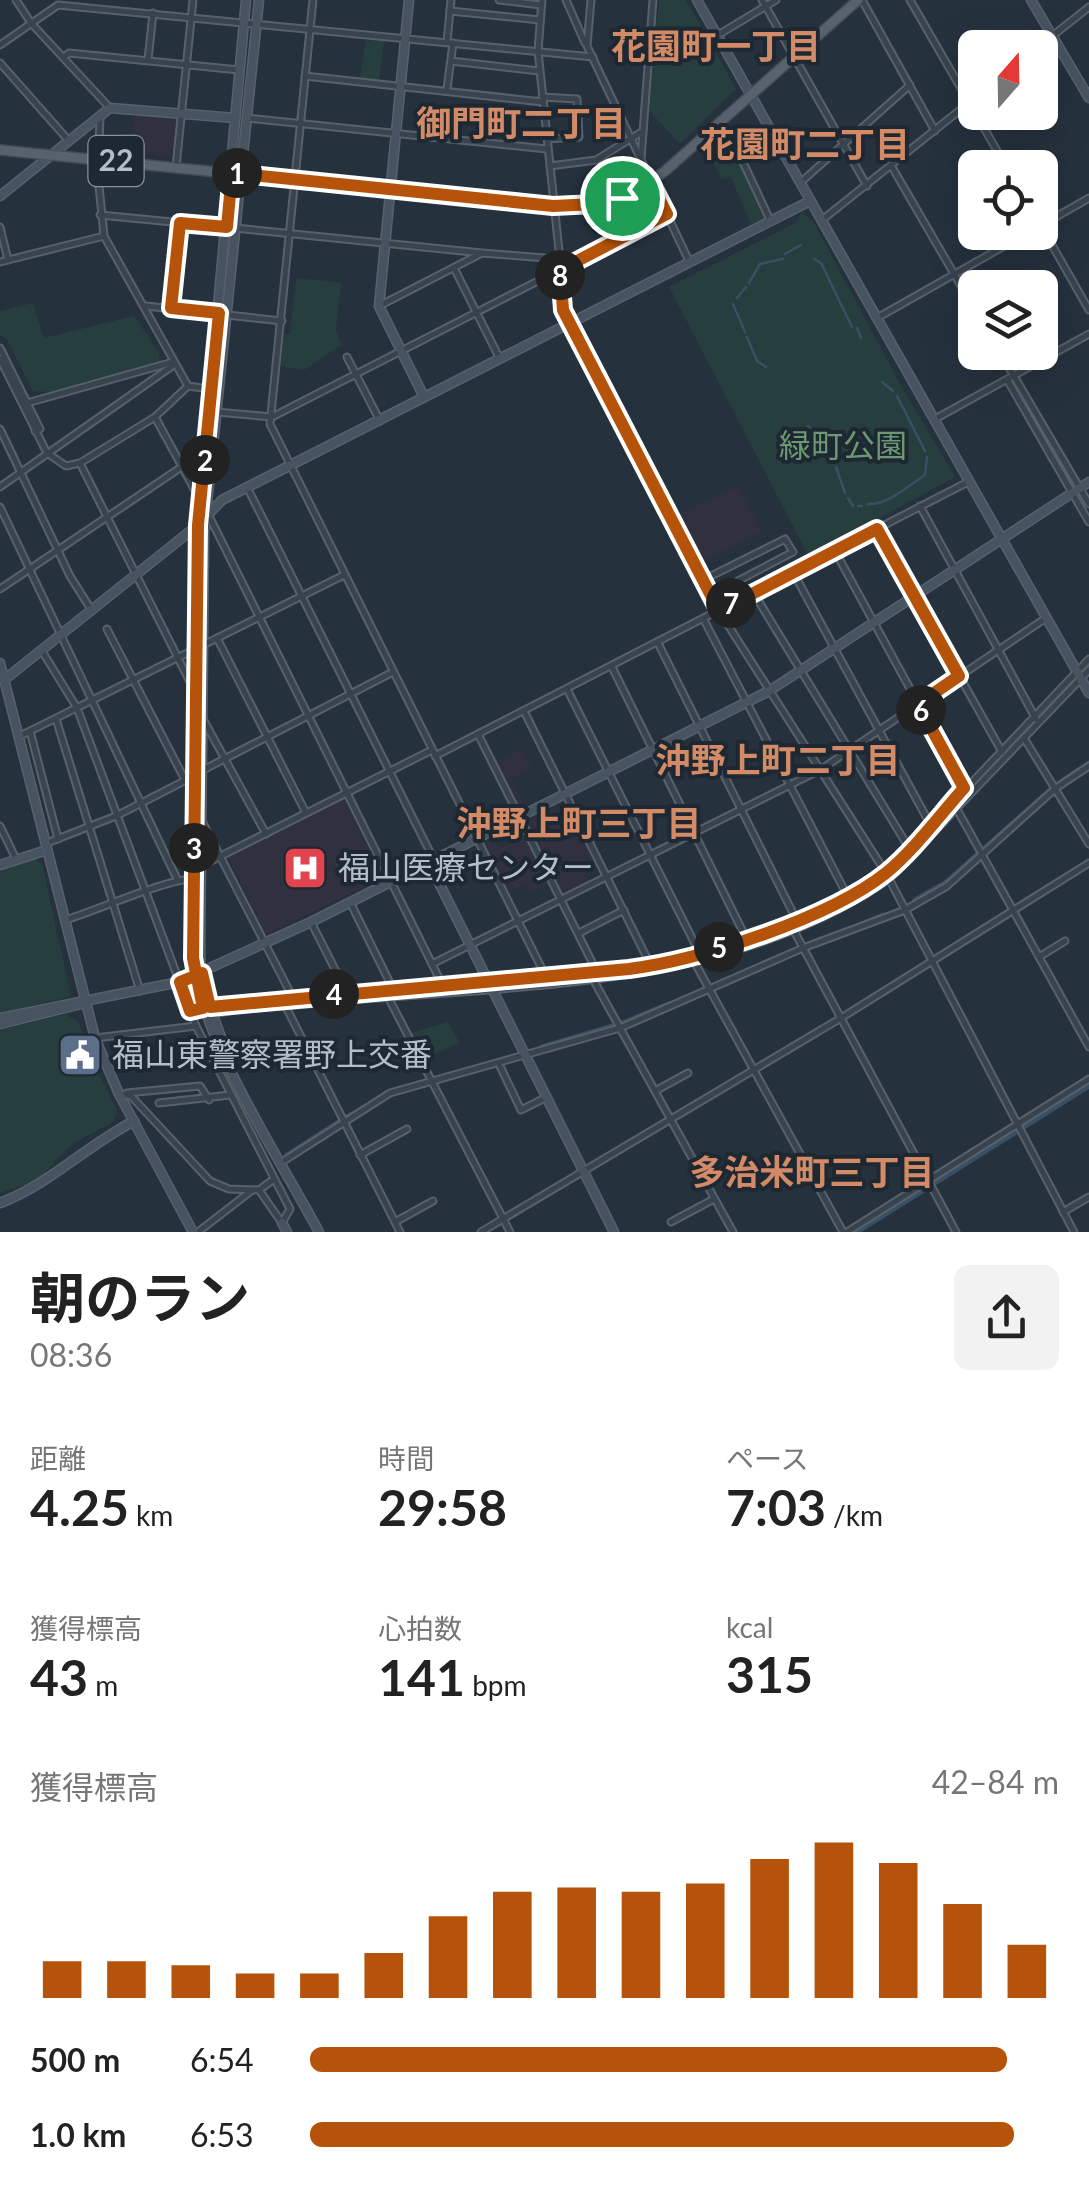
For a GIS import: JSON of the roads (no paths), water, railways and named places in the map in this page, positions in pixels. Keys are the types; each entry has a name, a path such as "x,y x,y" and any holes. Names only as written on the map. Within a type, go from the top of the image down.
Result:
{"main road":[{"name":"22","path":"0,150 553,206 606,203 650,181 860,0"}],"street":[{"path":"16,0 31,23 110,108 236,118"},
{"path":"0,44 65,0"},
{"path":"176,167 194,0"},
{"path":"237,173 236,118 246,0"},
{"path":"259,0 198,525 202,717 194,879 198,974 208,1010 234,1070 320,1232"},
{"path":"313,0 270,424 547,980"},
{"path":"409,0 379,306 424,397"},
{"path":"447,90 451,0"},
{"path":"502,0 542,2 539,71 563,310 719,611 887,876 1074,1232"},
{"path":"566,0 689,261"},
{"path":"587,46 591,0"},
{"path":"641,162 653,0"},
{"path":"698,0 874,319 1089,693"},
{"path":"762,0 867,186"},
{"path":"718,34 767,9 776,0"},
{"path":"860,0 935,132"},
{"path":"910,0 958,77"},
{"path":"1031,0 1049,30"},
{"path":"58,5 82,4 593,57"},
{"path":"1058,30 1089,7"},
{"path":"450,11 540,20"},
{"path":"148,61 153,14"},
{"path":"1058,45 1089,98"},
{"path":"64,57 68,53 240,70"},
{"path":"450,61 539,71"},
{"path":"0,63 69,141"},
{"path":"305,76 576,99 579,136 547,139"},
{"path":"799,184 910,85"},
{"path":"0,196 110,108"},
{"path":"820,222 958,112"},
{"path":"100,117 98,160 104,236 188,386"},
{"path":"247,118 547,150"},
{"path":"718,126 735,146 770,220"},
{"path":"550,166 596,160 632,141 642,130"},
{"path":"892,167 958,282"},
{"path":"1058,215 1089,198"},
{"path":"4,680 198,525 207,512 247,488 808,202"},
{"path":"216,412 272,417 667,214"},
{"path":"100,215 558,259"},
{"path":"171,308 180,223"},
{"path":"0,227 8,260"},
{"path":"0,262 104,236"},
{"path":"874,319 998,250"},
{"path":"1054,250 1089,310"},
{"path":"379,306 482,253"},
{"path":"454,268 500,358"},
{"path":"145,306 282,321"},
{"path":"198,974 201,820 196,682 222,313"},
{"path":"932,420 1089,334"},
{"path":"0,348 40,429 35,432"},
{"path":"347,357 380,420"},
{"path":"0,358 47,454 66,466 80,463 155,417 188,386"},
{"path":"27,403 175,363"},
{"path":"0,487 175,363"},
{"path":"1007,370 1076,490 1089,522"},
{"path":"188,386 211,389"},
{"path":"155,417 201,500 444,989"},
{"path":"0,429 92,611"},
{"path":"80,463 178,658 190,680 196,682"},
{"path":"0,589 181,467"},
{"path":"201,866 524,711 968,482"},
{"path":"0,1021 180,982 311,922 770,691 1089,482"},
{"path":"247,488 614,1232"},
{"path":"1076,490 1089,504"},
{"path":"920,506 1037,721"},
{"path":"0,507 176,878"},
{"path":"877,529 1002,752"},
{"path":"703,580 785,539 792,552 711,595"},
{"path":"834,551 964,788"},
{"path":"792,572 930,824"},
{"path":"19,736 344,575"},
{"path":"753,592 909,848"},
{"path":"432,964 820,770 1046,618"},
{"path":"704,620 850,901"},
{"path":"107,629 185,780"},
{"path":"217,638 306,813"},
{"path":"658,643 741,809 803,948 956,1232"},
{"path":"42,651 76,708 196,1026 290,1209 282,1223"},
{"path":"190,1011 547,980 651,966 695,958 850,901 887,876 954,804 964,788 1037,721 1089,660"},
{"path":"0,664 95,1038 118,1094 195,1232 274,1179"},
{"path":"611,667 746,938"},
{"path":"1079,676 1089,670"},
{"path":"0,866 141,804 393,672"},
{"path":"567,689 650,855 710,991 845,1232 930,1184 1089,1079"},
{"path":"524,711 651,966"},
{"path":"202,717 228,758 266,834"},
{"path":"56,719 140,991"},
{"path":"887,876 930,824 1024,738 1037,721"},
{"path":"30,731 58,839"},
{"path":"478,734 579,933 593,975 620,1028 732,1232"},
{"path":"1024,738 1089,844"},
{"path":"282,1162 390,1092 620,1028 803,948 905,910 947,886 1056,788 1089,766"},
{"path":"954,804 1089,1046"},
{"path":"201,820 268,943 293,998"},
{"path":"0,826 16,858"},
{"path":"481,1232 933,962 1089,863"},
{"path":"65,920 146,894 176,878 194,879"},
{"path":"350,902 393,989"},
{"path":"579,933 624,910"},
{"path":"311,922 346,993"},
{"path":"593,975 695,958 791,924"},
{"path":"1039,957 1065,942"},
{"path":"283,1003 293,998 346,993 444,989"},
{"path":"385,993 510,1232"},
{"path":"283,1003 400,1232"},
{"path":"95,1038 196,1026"},
{"path":"499,1064 521,1110 547,1098"},
{"path":"654,1091 688,1073"},
{"path":"118,1094 200,1086 209,1100"},
{"path":"118,1094 131,1096 210,1181 229,1190 256,1190"},
{"path":"159,1104 231,1095"},
{"path":"0,1203 39,1186 80,1151 148,1115"},
{"path":"360,1155 407,1129"},
{"path":"256,1190 287,1232"},
{"path":"1062,1212 1089,1197"},
{"path":"672,1222 714,1198"},
{"path":"395,1222 433,1201"}],"waterway":[{"path":"785,254 801,245"},
{"path":"749,283 760,264 783,259"},
{"path":"814,259 821,263 852,327"},
{"path":"737,298 746,287"},
{"path":"733,304 745,332"},
{"path":"857,328 861,338"},
{"path":"747,337 757,361 766,367"},
{"path":"882,382 893,391"},
{"path":"897,396 925,451"},
{"path":"808,426 823,443"},
{"path":"826,448 833,462"},
{"path":"868,504 890,498 925,475 927,457"},
{"path":"836,467 845,493"},
{"path":"848,498 853,506"},
{"path":"1085,670 1089,666"},
{"path":"1058,699 1073,683"},
{"path":"970,788 1047,711"},
{"path":"1056,785 1089,763"},
{"path":"915,900 945,883 1051,789"},
{"path":"876,884 935,825"},
{"path":"809,918 836,907"},
{"path":"867,922 883,915"},
{"path":"696,958 728,947"},
{"path":"505,984 622,973"},
{"path":"265,1005 476,986"},
{"path":"620,1024 671,1003"},
{"path":"218,1009 249,1006"},
{"path":"542,1047 616,1025"},
{"path":"857,1232 1089,1086"},
{"path":"345,1118 400,1088"},
{"path":"287,1155 340,1121"}],"place":[{"name":"福山医療センター","path":"305,868"},
{"name":"福山東警察署野上交番","path":"80,1055"}],"district":[{"name":"花園町一丁目","path":"716,47"},
{"name":"御門町二丁目","path":"521,124"},
{"name":"花園町二丁目","path":"805,145"},
{"name":"沖野上町二丁目","path":"778,761"},
{"name":"沖野上町三丁目","path":"579,824"},
{"name":"多治米町三丁目","path":"812,1173"}],"park label":[{"name":"緑町公園","path":"843,446"}]}
